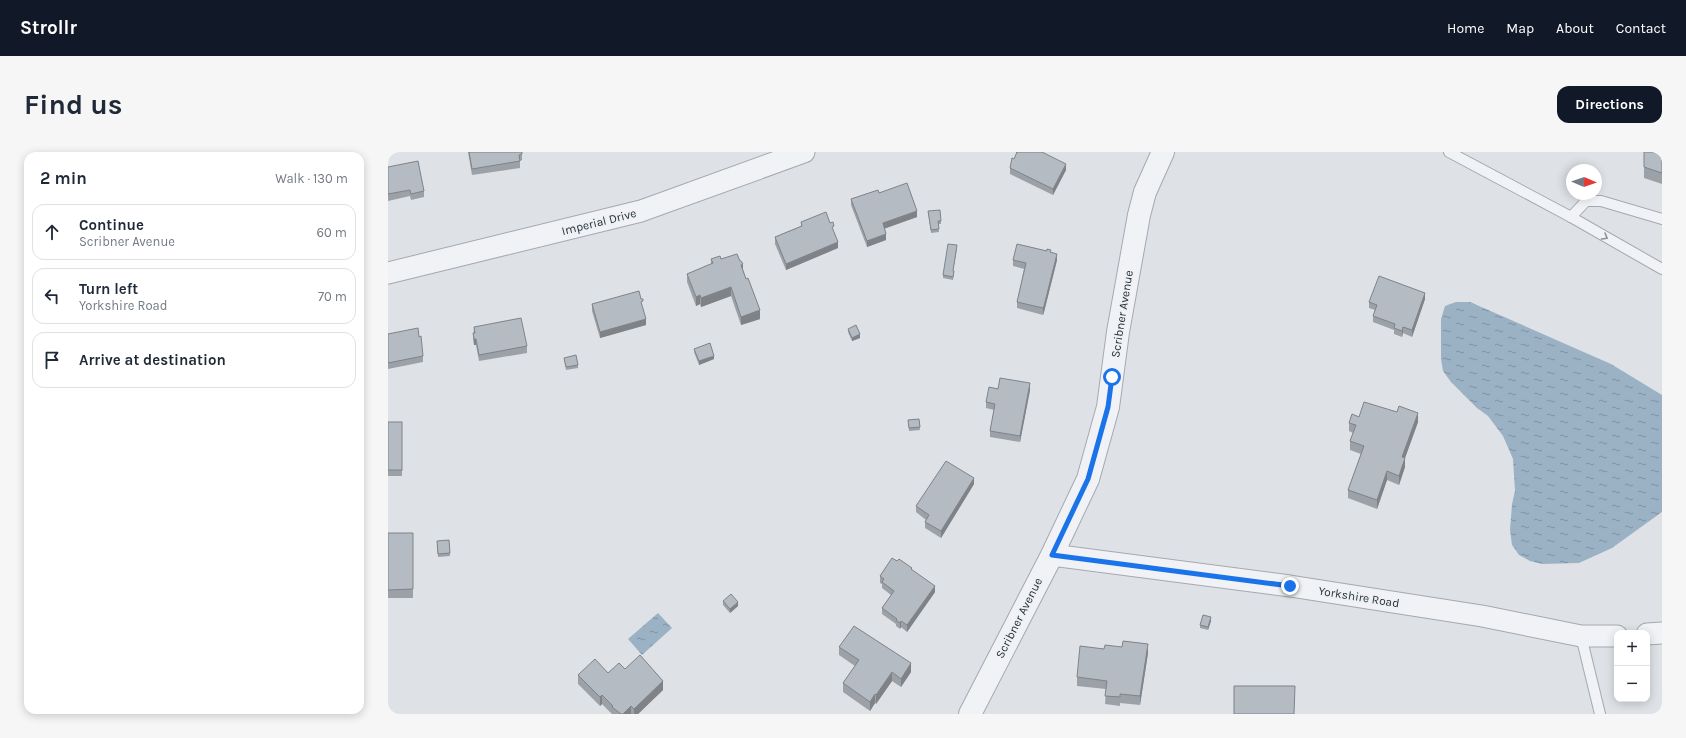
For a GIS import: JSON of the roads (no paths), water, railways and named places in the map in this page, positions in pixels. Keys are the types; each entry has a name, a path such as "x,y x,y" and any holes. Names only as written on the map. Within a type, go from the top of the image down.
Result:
{"street":[{"name":"Imperial Drive","path":"388,273 641,211 804,152"},
{"name":"Scribner Avenue","path":"970,714 1052,555 1088,479 1108,407 1118,332 1139,214 1145,192 1162,152"},
{"name":"Yorkshire Road","path":"1052,555 1290,586 1482,616 1581,636 1614,636"},
{"path":"1650,634 1662,633"}],"lane":[{"path":"1449,152 1571,217 1662,269"},
{"path":"1571,217 1586,201 1601,201 1662,218"},
{"path":"1581,636 1600,714"}],"water":[{"path":"1456,302 1470,302 1611,364 1662,395 1662,512 1612,548 1579,563 1542,564 1530,561 1519,555 1512,545 1510,530 1512,504 1515,491 1513,459 1503,436 1488,416 1477,408 1451,382 1443,371 1441,359 1441,319 1445,306"},
{"path":"658,613 672,628 642,655 628,639"}]}
